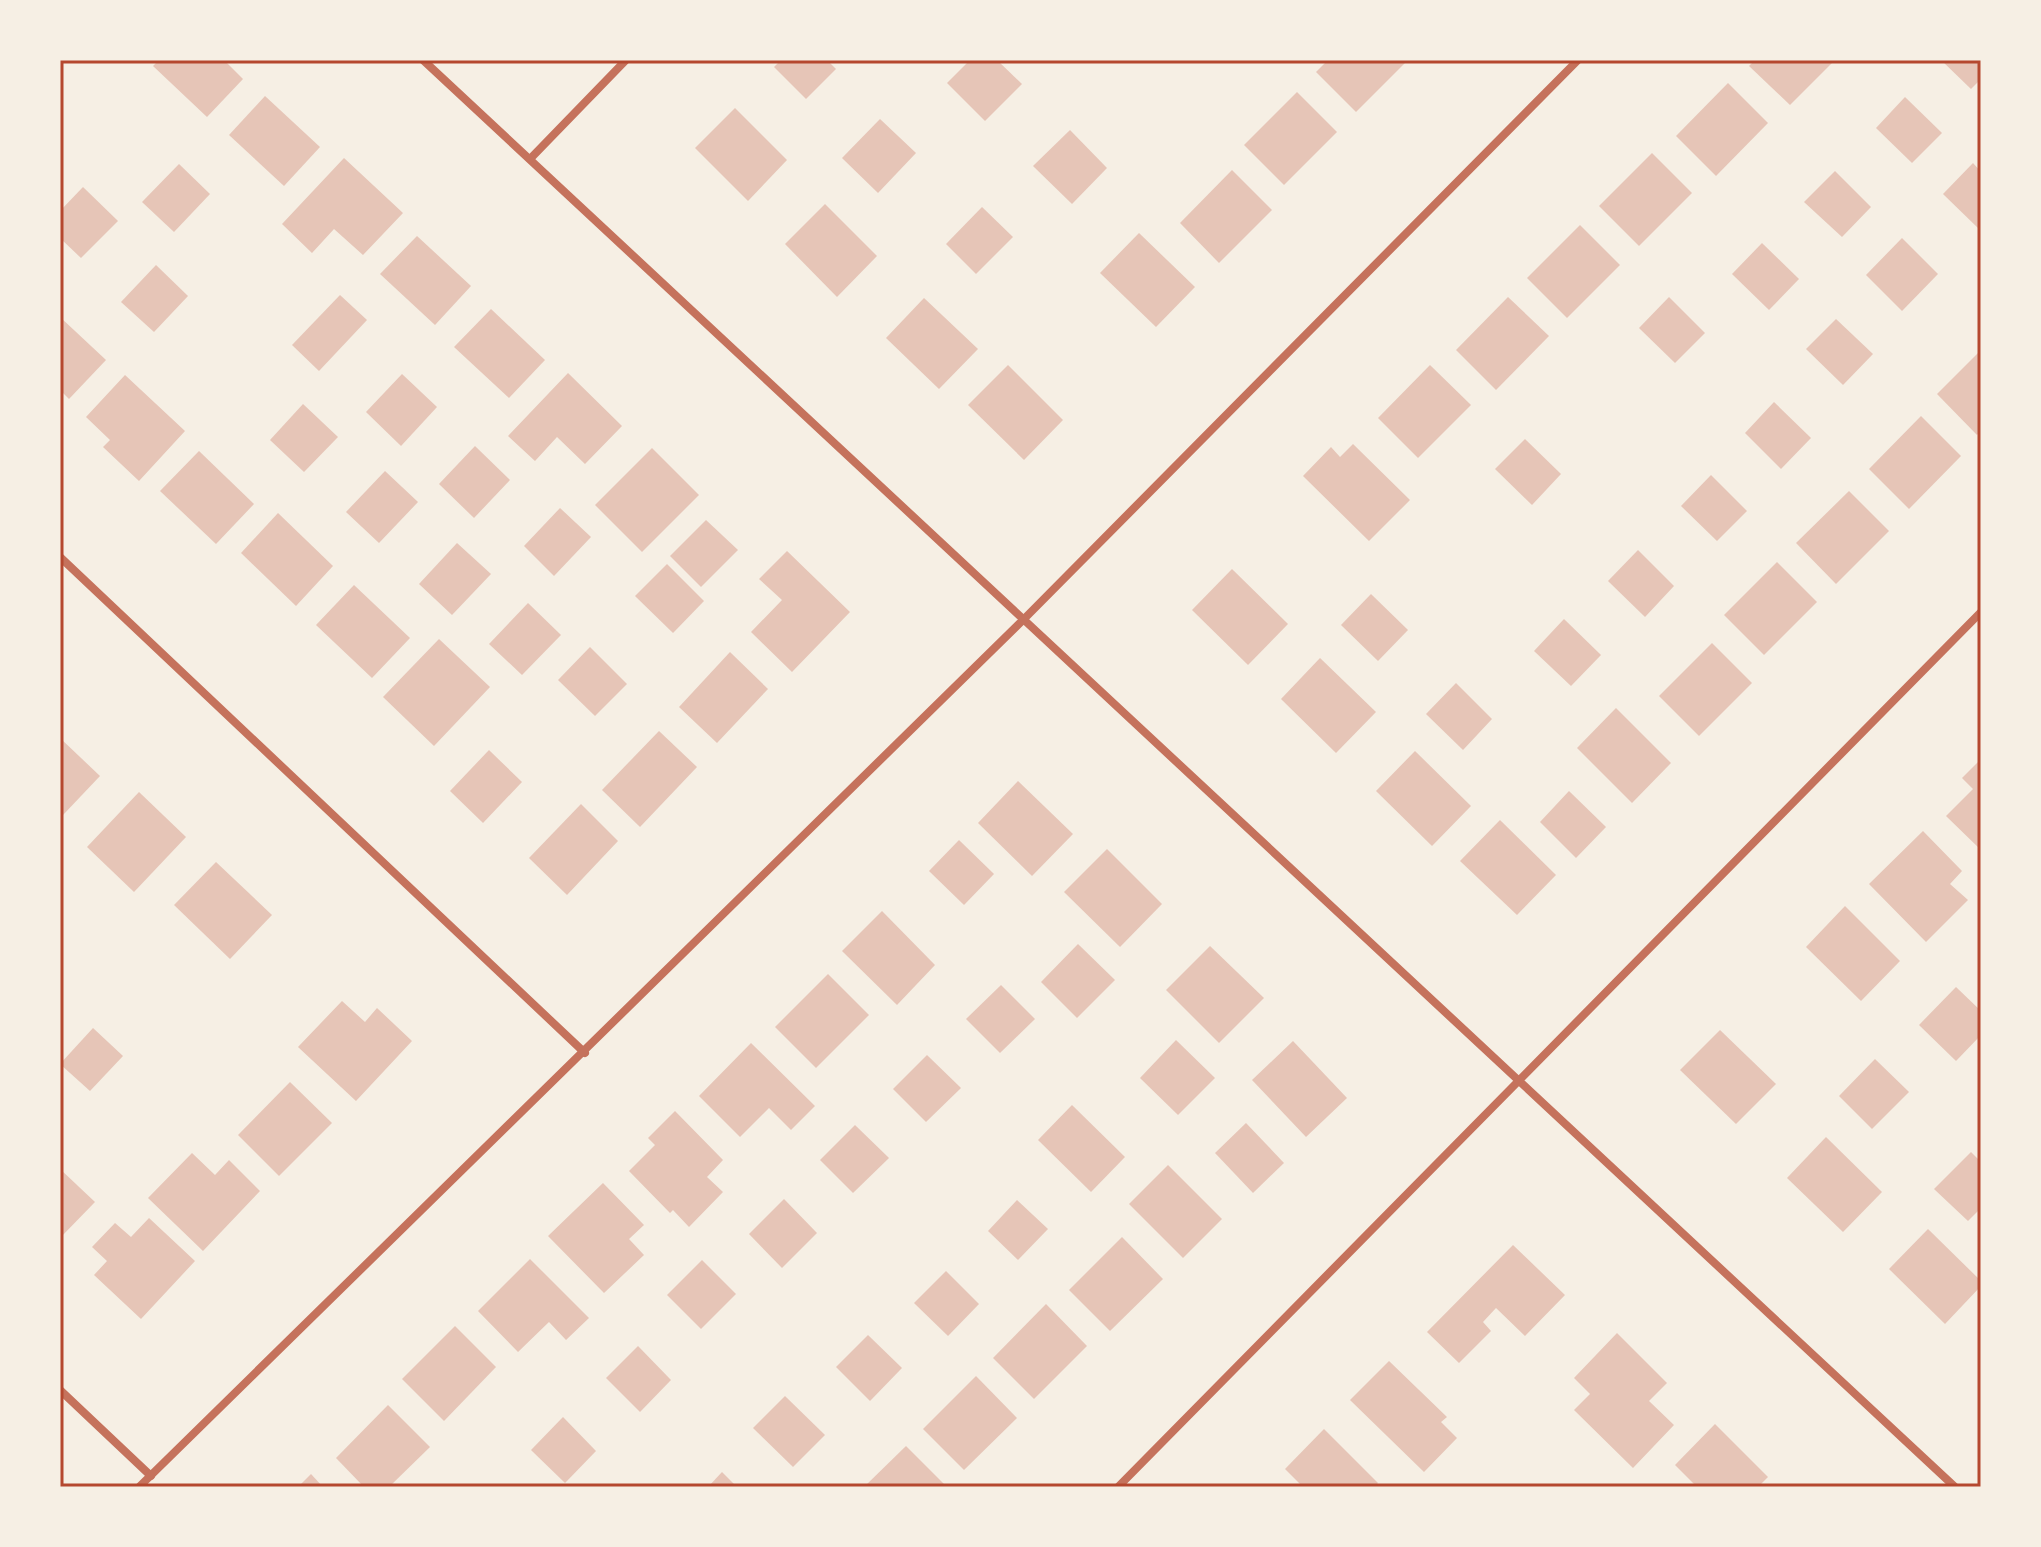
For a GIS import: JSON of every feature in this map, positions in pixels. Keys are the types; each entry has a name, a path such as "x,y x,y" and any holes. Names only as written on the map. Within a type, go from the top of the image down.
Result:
{"street":[{"path":"423,60 1955,1487"},
{"path":"530,159 626,60"},
{"path":"139,1487 585,1053 1023,620 1578,60"},
{"path":"60,557 585,1053"},
{"path":"1118,1487 1981,612"},
{"path":"60,1390 151,1476"}],"building":[{"path":"159,60 224,60 243,79 207,117 153,66"},
{"path":"781,60 827,60 836,69 806,99 774,67"},
{"path":"970,60 997,60 1022,84 985,121 947,83"},
{"path":"1328,60 1408,60 1356,112 1316,72"},
{"path":"1755,60 1835,60 1790,105 1749,66"},
{"path":"1941,60 1981,60 1981,79 1971,89"},
{"path":"1728,83 1768,123 1716,176 1676,136"},
{"path":"1297,92 1337,132 1284,185 1244,145"},
{"path":"265,96 320,147 284,186 229,135"},
{"path":"1905,97 1942,133 1912,163 1876,128"},
{"path":"735,108 787,160 748,201 695,148"},
{"path":"880,119 916,153 878,193 842,158"},
{"path":"1070,130 1107,168 1072,204 1033,166"},
{"path":"1652,153 1692,193 1639,246 1599,206"},
{"path":"344,158 403,213 363,255 334,229 312,253 282,224"},
{"path":"1973,163 1981,172 1979,229 1943,194"},
{"path":"179,164 210,194 174,232 142,202"},
{"path":"1232,170 1272,210 1219,263 1180,223"},
{"path":"1835,171 1871,207 1842,237 1804,202"},
{"path":"83,187 118,221 81,258 60,238 60,211"},
{"path":"825,204 877,256 837,297 785,244"},
{"path":"982,207 1013,237 976,274 946,244"},
{"path":"1580,225 1620,265 1567,318 1527,278"},
{"path":"1139,233 1195,287 1156,327 1100,273"},
{"path":"417,236 471,286 435,325 380,274"},
{"path":"1902,238 1938,274 1902,311 1866,275"},
{"path":"1762,243 1799,279 1769,310 1732,274"},
{"path":"156,265 188,296 154,332 121,302"},
{"path":"340,295 367,320 319,371 292,345"},
{"path":"1508,297 1549,336 1496,390 1456,350"},
{"path":"1669,297 1705,333 1675,363 1639,328"},
{"path":"924,298 978,349 939,389 886,338"},
{"path":"491,309 545,360 509,398 454,347"},
{"path":"60,317 106,360 69,399 60,390"},
{"path":"1836,319 1873,354 1843,385 1806,349"},
{"path":"1981,350 1981,430 1977,435 1937,394"},
{"path":"1008,365 1063,420 1024,460 968,405"},
{"path":"1430,365 1471,405 1418,458 1378,418"},
{"path":"568,373 622,426 585,464 557,437 535,461 508,436"},
{"path":"402,374 437,407 401,446 366,412"},
{"path":"125,375 185,431 139,481 103,447 110,440 86,417"},
{"path":"1774,402 1811,438 1781,469 1745,433"},
{"path":"303,404 338,437 304,472 270,440"},
{"path":"1921,416 1961,456 1909,509 1869,469"},
{"path":"1525,439 1561,474 1532,505 1495,469"},
{"path":"1353,444 1410,500 1369,541 1303,476 1331,447 1340,457"},
{"path":"475,446 510,480 474,518 439,484"},
{"path":"652,448 699,495 642,552 595,505"},
{"path":"199,451 254,504 216,544 160,491"},
{"path":"385,471 418,502 379,543 346,512"},
{"path":"1711,475 1747,511 1717,541 1681,506"},
{"path":"1849,491 1889,531 1836,584 1796,543"},
{"path":"560,508 591,537 554,576 524,546"},
{"path":"278,513 333,566 296,606 241,553"},
{"path":"706,520 738,550 701,587 670,556"},
{"path":"457,543 491,574 452,615 419,584"},
{"path":"1638,550 1674,586 1645,617 1608,581"},
{"path":"787,551 850,612 792,672 751,632 782,600 759,579"},
{"path":"1777,562 1817,602 1764,655 1724,615"},
{"path":"667,564 704,601 673,633 635,596"},
{"path":"1232,569 1288,624 1248,665 1192,610"},
{"path":"354,585 410,638 372,678 316,625"},
{"path":"1371,594 1408,630 1378,661 1341,625"},
{"path":"528,603 561,635 522,675 489,644"},
{"path":"1564,619 1601,655 1571,686 1534,651"},
{"path":"439,639 490,687 434,746 383,697"},
{"path":"1712,643 1752,683 1699,736 1659,696"},
{"path":"590,647 627,684 595,716 558,680"},
{"path":"730,652 768,689 717,743 679,707"},
{"path":"1320,658 1376,712 1336,753 1281,699"},
{"path":"1456,683 1492,719 1463,750 1426,714"},
{"path":"1616,708 1671,763 1632,803 1577,748"},
{"path":"659,731 697,767 640,827 602,790"},
{"path":"60,738 100,776 63,815 60,812"},
{"path":"489,750 522,782 483,823 450,791"},
{"path":"1415,751 1471,806 1432,846 1376,791"},
{"path":"1981,759 1981,850 1946,816 1973,789 1962,778"},
{"path":"1018,781 1073,834 1032,876 978,823"},
{"path":"1569,791 1606,827 1576,858 1540,822"},
{"path":"139,792 186,837 134,892 87,847"},
{"path":"581,804 618,841 567,895 529,858"},
{"path":"1500,820 1556,875 1517,915 1460,861"},
{"path":"1923,831 1962,871 1950,884 1968,900 1926,942 1869,884"},
{"path":"959,840 994,874 964,905 929,871"},
{"path":"1107,849 1162,904 1120,947 1064,892"},
{"path":"216,862 272,915 230,959 174,905"},
{"path":"1845,906 1900,961 1861,1001 1806,947"},
{"path":"882,911 935,965 897,1005 842,951"},
{"path":"1078,944 1115,980 1077,1018 1041,982"},
{"path":"1210,946 1264,998 1219,1043 1166,990"},
{"path":"828,974 869,1015 816,1068 775,1027"},
{"path":"1001,985 1035,1019 1000,1053 966,1019"},
{"path":"1956,987 1981,1011 1981,1035 1956,1061 1919,1025"},
{"path":"342,1001 365,1022 377,1008 412,1041 356,1101 298,1047"},
{"path":"93,1028 123,1056 90,1091 60,1064"},
{"path":"1720,1030 1776,1084 1736,1124 1680,1070"},
{"path":"1176,1040 1215,1078 1178,1115 1140,1078"},
{"path":"1293,1041 1347,1098 1306,1137 1252,1080"},
{"path":"751,1043 815,1106 791,1130 769,1108 740,1137 699,1096"},
{"path":"927,1055 961,1088 926,1122 893,1089"},
{"path":"1875,1059 1909,1092 1872,1129 1839,1096"},
{"path":"290,1082 332,1123 279,1176 238,1135"},
{"path":"1072,1105 1125,1157 1091,1192 1038,1140"},
{"path":"675,1111 723,1160 707,1177 723,1192 689,1227 673,1210 670,1213 629,1171 655,1145 648,1138"},
{"path":"1246,1123 1284,1163 1253,1193 1215,1153"},
{"path":"855,1125 889,1158 853,1193 820,1160"},
{"path":"1826,1137 1882,1192 1843,1232 1787,1178"},
{"path":"1971,1152 1981,1162 1981,1208 1968,1221 1934,1189"},
{"path":"192,1153 215,1175 229,1160 260,1191 203,1251 148,1198"},
{"path":"1168,1165 1222,1219 1183,1258 1129,1204"},
{"path":"60,1169 95,1202 60,1238"},
{"path":"603,1183 644,1225 629,1239 644,1255 604,1293 548,1236"},
{"path":"784,1199 817,1233 782,1268 749,1234"},
{"path":"1017,1200 1048,1229 1018,1260 988,1231"},
{"path":"149,1218 195,1261 141,1319 94,1275 107,1261 92,1247 115,1223 131,1237"},
{"path":"1928,1229 1981,1281 1981,1286 1945,1324 1889,1269"},
{"path":"1122,1237 1163,1279 1110,1331 1069,1290"},
{"path":"1513,1245 1565,1295 1525,1336 1496,1308 1483,1322 1491,1331 1459,1363 1427,1332"},
{"path":"530,1259 589,1318 566,1340 549,1322 518,1352 478,1311"},
{"path":"702,1260 736,1294 701,1329 667,1295"},
{"path":"946,1271 979,1304 948,1336 914,1303"},
{"path":"1046,1304 1087,1346 1034,1399 993,1358"},
{"path":"455,1326 496,1367 444,1421 402,1379"},
{"path":"1617,1333 1667,1383 1649,1401 1674,1425 1633,1468 1574,1410 1590,1394 1574,1378"},
{"path":"868,1335 902,1368 870,1401 836,1367"},
{"path":"638,1346 671,1380 640,1412 606,1378"},
{"path":"1389,1361 1447,1417 1441,1422 1457,1438 1424,1472 1350,1400"},
{"path":"976,1376 1017,1418 964,1470 923,1429"},
{"path":"785,1396 825,1435 793,1467 753,1428"},
{"path":"388,1405 430,1447 389,1487 364,1487 336,1458"},
{"path":"563,1417 596,1451 565,1483 531,1450"},
{"path":"1715,1424 1768,1477 1758,1487 1697,1487 1675,1465"},
{"path":"1324,1429 1378,1483 1374,1487 1303,1487 1285,1469"},
{"path":"906,1446 947,1487 864,1487"},
{"path":"722,1472 737,1487 708,1487"},
{"path":"311,1474 323,1487 298,1487"}]}
